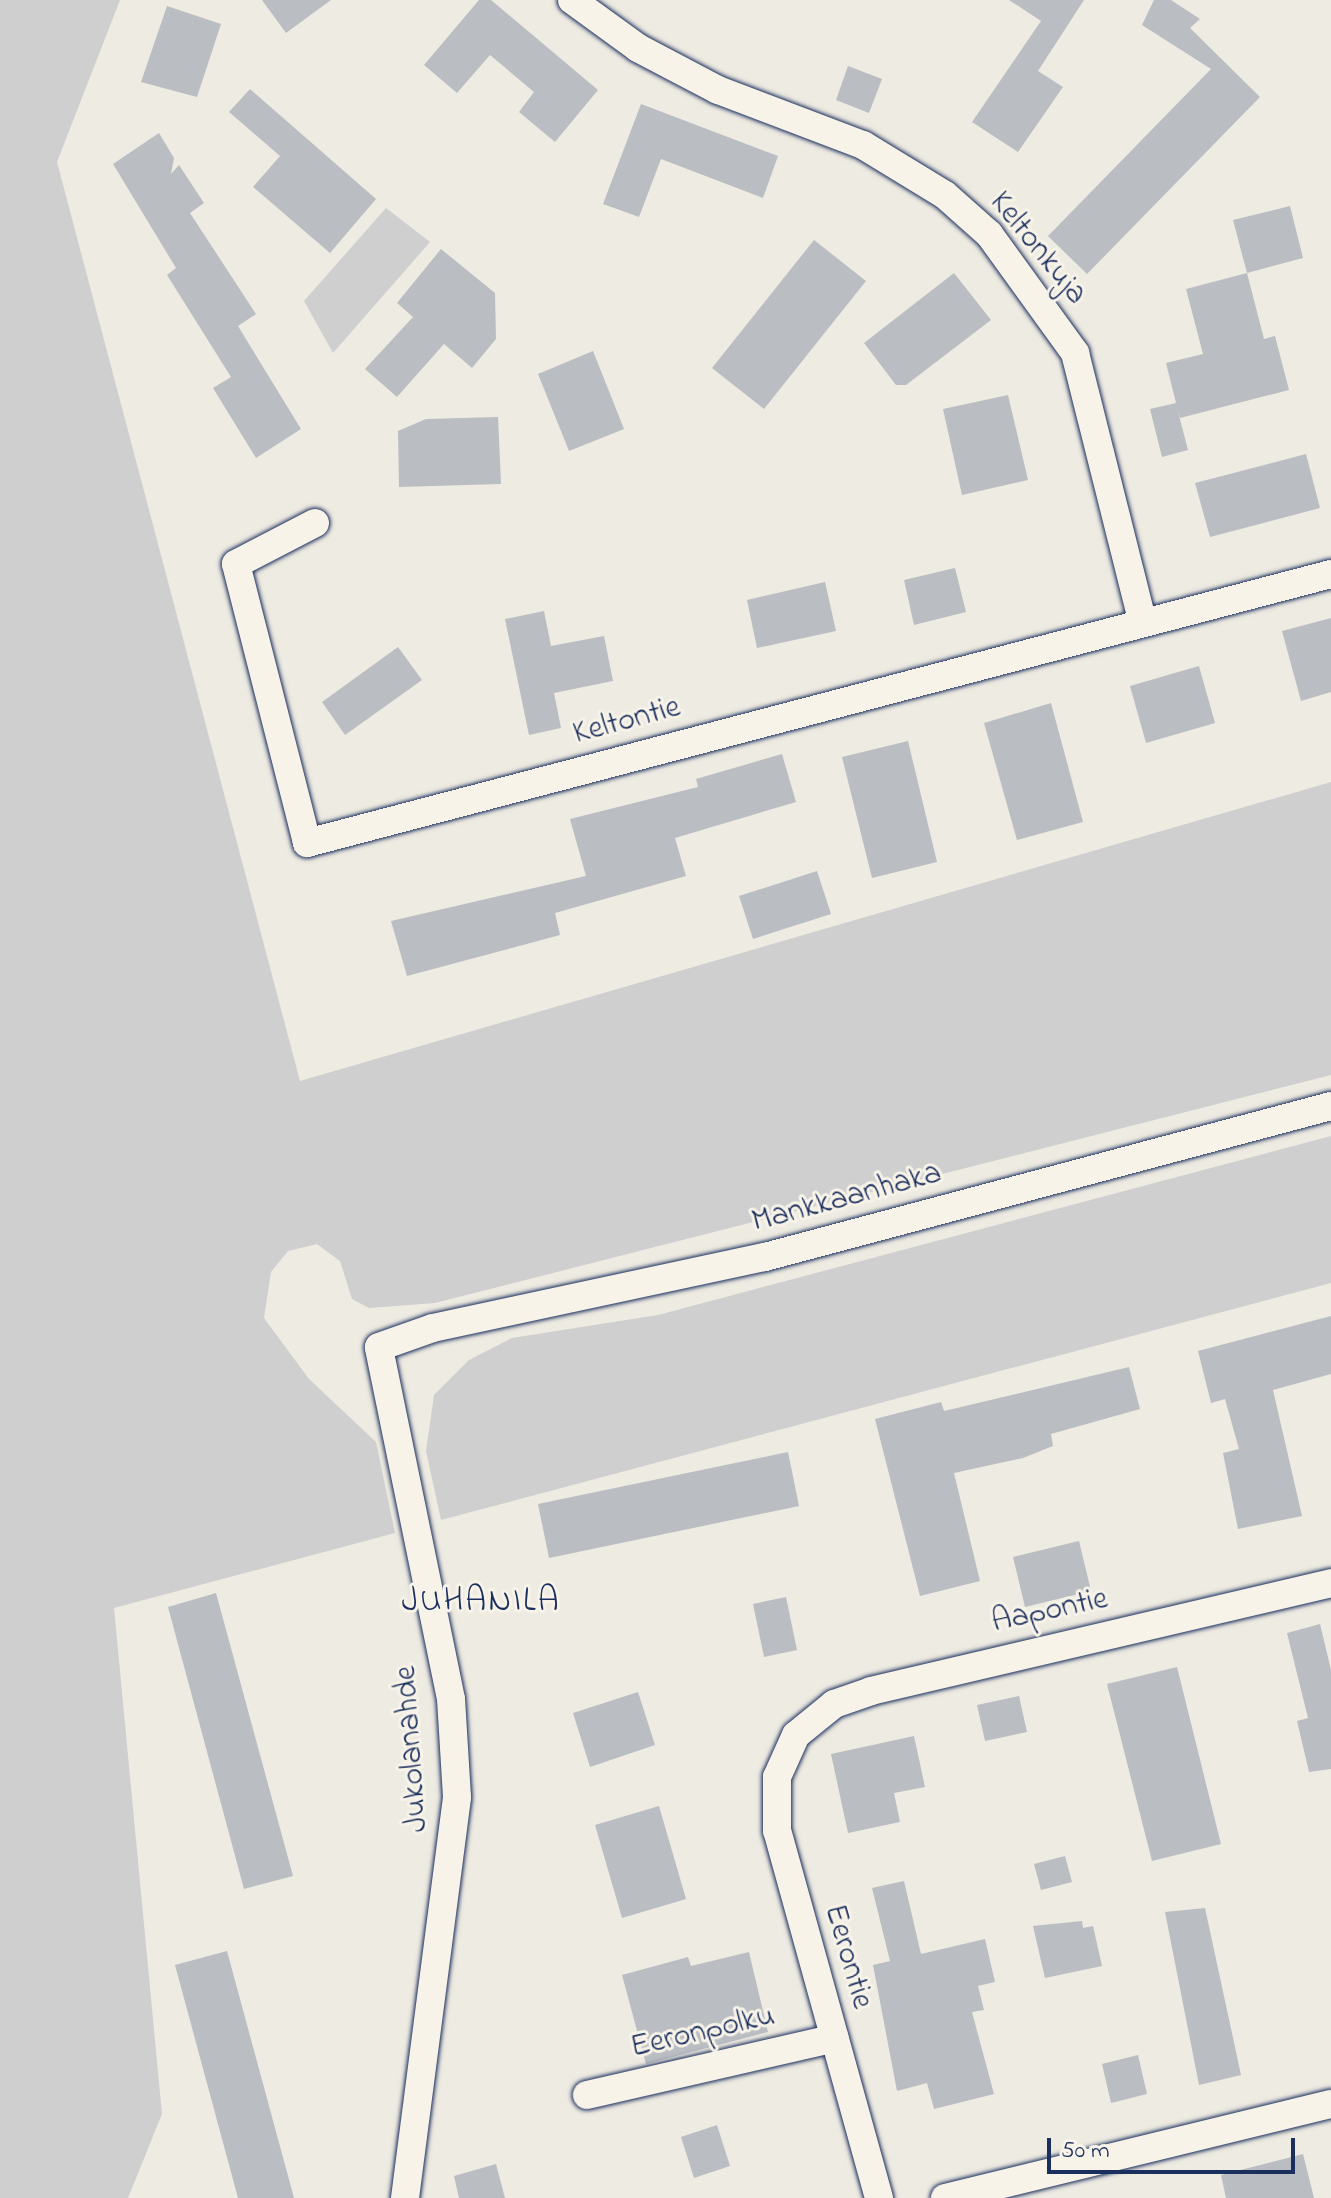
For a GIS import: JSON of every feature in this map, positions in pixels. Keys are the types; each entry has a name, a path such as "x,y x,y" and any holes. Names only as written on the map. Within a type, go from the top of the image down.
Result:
{"street":[{"name":"Keltonkuja","path":"572,0 638,48 718,90 863,145 945,195 989,234 1075,353 1142,619"},
{"name":"Keltontie","path":"315,523 236,564 307,843 1142,619 1331,574"},
{"name":"Mankkaanhaka","path":"379,1347 433,1328 765,1257 1331,1106"},
{"name":"Jukolanahde","path":"379,1347 451,1699 457,1797 405,2198"},
{"name":"Aapontie","path":"796,1735 834,1704 871,1691 1331,1583"},
{"name":"Eerontie","path":"796,1735 777,1777 777,1831 879,2198"},
{"name":"Eeronpolku","path":"587,2095 835,2038"},
{"path":"945,2198 1331,2104"}],"shaded area":[{"path":"0,0 120,0 57,162 300,1081 1331,782 1331,1075 435,1303 369,1308 352,1299 340,1261 317,1244 288,1251 271,1272 264,1318 309,1379 376,1442 395,1533 114,1608 162,2114 128,2198 0,2198"},
{"path":"386,208 430,242 333,353 304,301"},
{"path":"1331,1136 1331,1283 441,1520 426,1451 434,1395 469,1360 512,1338 658,1315"}],"building":[{"path":"262,0 331,0 286,33"},
{"path":"479,0 491,0 598,90 555,142 519,112 534,92 490,55 457,93 424,65"},
{"path":"1009,0 1084,0 1038,71 1063,87 1018,152 972,122 1041,21"},
{"path":"1154,0 1171,0 1200,19 1190,28 1260,97 1087,274 1048,236 1211,69 1142,25"},
{"path":"167,6 221,24 197,97 141,82"},
{"path":"848,66 882,79 869,113 836,100"},
{"path":"250,89 376,199 330,253 253,187 280,156 229,112"},
{"path":"641,104 778,156 763,198 661,159 639,217 603,204"},
{"path":"159,133 174,158 171,174 179,165 204,203 190,213 256,314 238,326 301,429 256,458 213,388 231,377 167,275 176,268 113,164"},
{"path":"1290,206 1303,258 1247,273 1233,220"},
{"path":"814,240 866,281 764,409 712,368"},
{"path":"441,249 495,293 496,339 472,368 444,344 397,397 365,369 413,317 397,303"},
{"path":"954,273 991,320 906,385 896,385 864,343"},
{"path":"1247,273 1264,339 1275,336 1289,390 1180,418 1177,408 1188,450 1162,457 1150,409 1176,403 1166,363 1203,354 1186,289"},
{"path":"593,351 624,429 569,451 538,374"},
{"path":"1008,395 1028,480 962,495 943,409"},
{"path":"498,417 501,484 399,487 398,431 426,419"},
{"path":"1306,454 1320,508 1210,537 1195,483"},
{"path":"955,568 966,612 914,625 904,580"},
{"path":"825,582 836,631 757,648 747,600"},
{"path":"544,611 551,646 604,636 613,681 554,693 561,728 529,735 505,619"},
{"path":"1331,618 1331,692 1301,701 1282,631"},
{"path":"398,647 422,680 345,735 322,702"},
{"path":"1199,666 1215,723 1146,743 1130,686"},
{"path":"1051,703 1083,822 1017,840 984,723"},
{"path":"908,741 937,862 872,878 842,757"},
{"path":"782,754 796,802 675,838 686,876 555,913 560,935 407,976 391,921 586,876 570,819 698,787 696,779"},
{"path":"817,871 831,914 753,939 739,896"},
{"path":"1331,1316 1331,1374 1273,1390 1302,1516 1238,1529 1223,1453 1239,1449 1225,1399 1211,1403 1198,1351"},
{"path":"1129,1367 1140,1409 1051,1434 1053,1446 1023,1458 954,1473 980,1581 920,1596 875,1419 941,1402 944,1411"},
{"path":"788,1452 799,1506 549,1558 538,1504"},
{"path":"1079,1541 1091,1591 1025,1607 1013,1557"},
{"path":"216,1593 293,1876 244,1889 168,1607"},
{"path":"786,1597 797,1650 764,1657 753,1604"},
{"path":"1320,1624 1331,1670 1331,1769 1309,1772 1297,1721 1308,1718 1287,1633"},
{"path":"1177,1667 1221,1844 1152,1861 1107,1684"},
{"path":"638,1692 655,1745 590,1767 573,1713"},
{"path":"1019,1696 1027,1732 985,1741 977,1705"},
{"path":"914,1736 925,1787 894,1793 900,1822 848,1833 831,1754"},
{"path":"659,1806 686,1899 622,1918 595,1825"},
{"path":"1065,1856 1072,1882 1041,1890 1034,1864"},
{"path":"904,1881 921,1954 985,1939 995,1982 978,1986 984,2010 972,2012 994,2094 934,2109 927,2083 897,2091 873,1965 890,1961 872,1888"},
{"path":"1205,1908 1241,2075 1199,2085 1165,1912"},
{"path":"1082,1921 1083,1928 1093,1926 1102,1966 1045,1978 1033,1926"},
{"path":"227,1951 294,2198 238,2198 175,1965"},
{"path":"749,1952 768,2032 646,2064 622,1975 688,1957 691,1966"},
{"path":"1138,2055 1147,2094 1111,2103 1102,2064"},
{"path":"717,2125 730,2166 694,2178 681,2137"},
{"path":"1303,2154 1314,2198 1226,2198 1221,2175"},
{"path":"496,2164 505,2198 459,2198 454,2176"}],"district":[{"name":"JUHANILA","path":"481,1603"}]}
